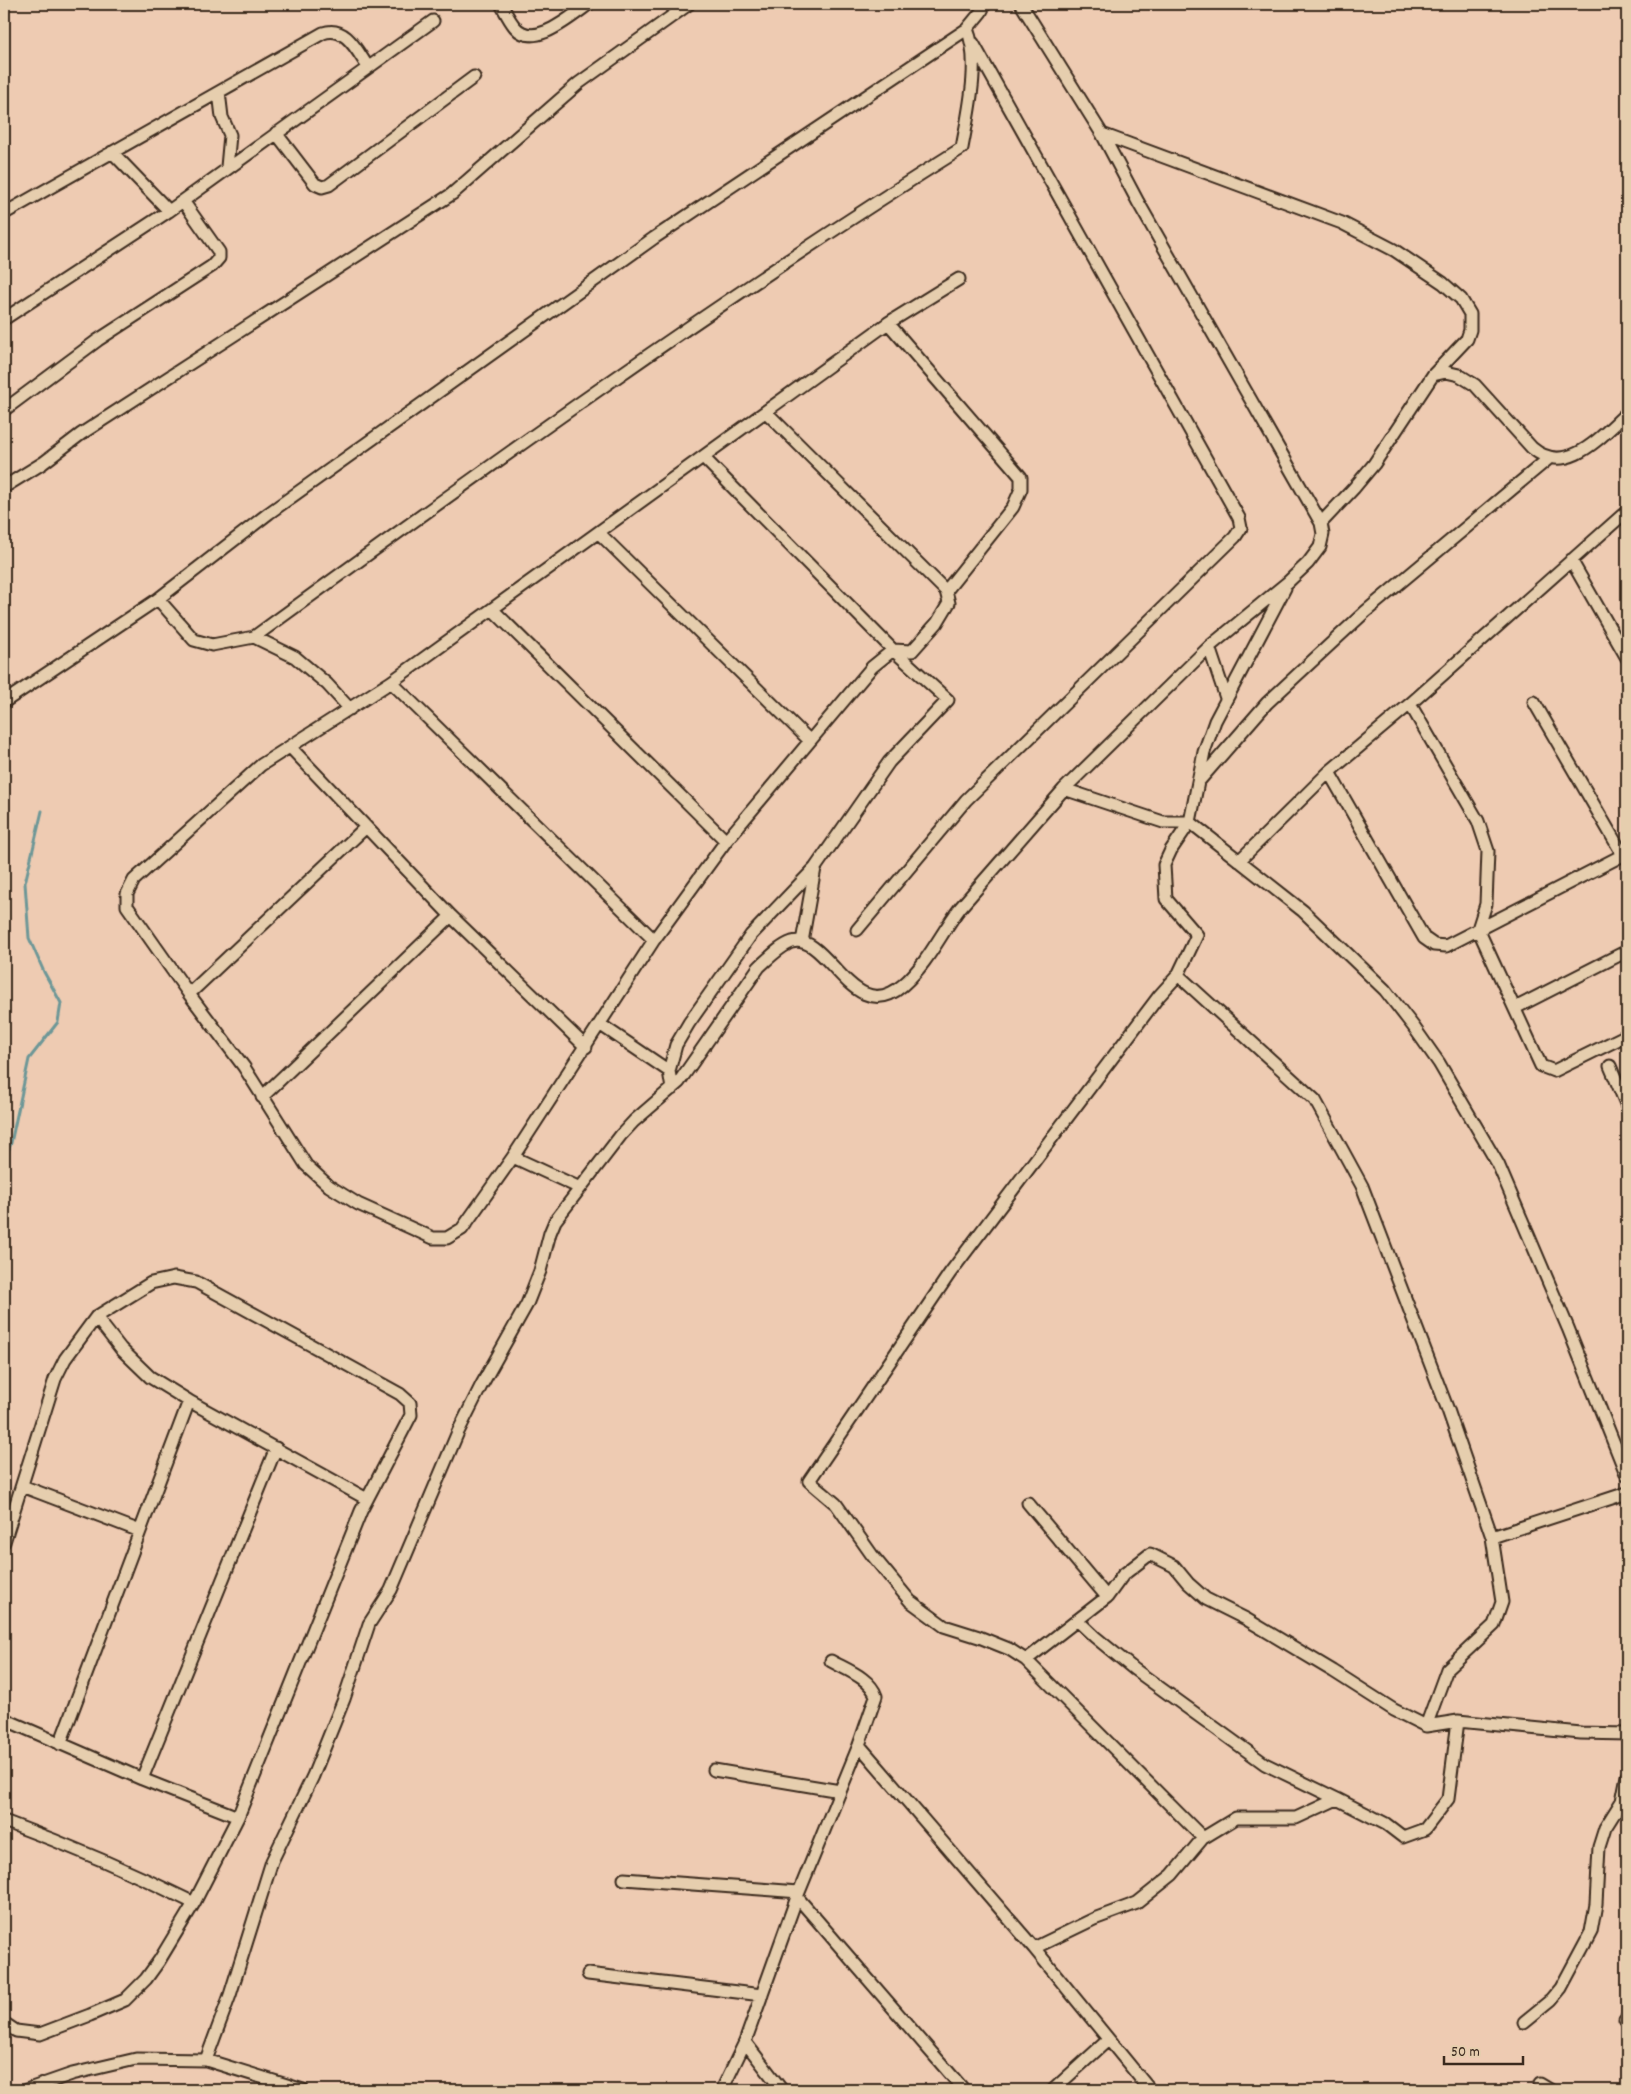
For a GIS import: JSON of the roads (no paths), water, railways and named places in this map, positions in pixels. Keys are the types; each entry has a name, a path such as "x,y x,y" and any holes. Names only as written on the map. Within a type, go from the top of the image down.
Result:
{"street":[{"path":"501,4 516,28 526,35 541,35 589,4"},
{"path":"4,487 43,463 81,434 452,194 579,83 689,4"},
{"path":"4,702 158,598 269,513 654,238 967,29 985,4"},
{"path":"206,2060 262,1899 272,1861 313,1776 344,1699 369,1624 391,1590 458,1432 481,1386 527,1304 540,1271 550,1233 556,1221 580,1188 634,1121 672,1089 759,967 782,948 793,942 802,942 814,948 844,978 859,990 872,996 889,994 903,985 935,948 947,925 960,908 1064,789 1209,647 1288,582 1308,563 1320,547 1323,534 1321,523 1102,134 1021,4"},
{"path":"4,318 169,211 432,21"},
{"path":"857,930 966,800 1235,537 1241,528 1239,518 967,29"},
{"path":"5,214 330,30 338,31 346,36 368,67"},
{"path":"158,598 194,640 212,645 254,637 617,376 846,220 962,148 971,99 973,42"},
{"path":"276,133 315,184 322,187 329,185 474,77"},
{"path":"219,92 222,117 230,135 227,168"},
{"path":"1102,134 1342,223 1394,250 1443,283 1461,299 1470,314 1470,330 1467,339 1433,375 1374,464 1321,523"},
{"path":"112,152 169,211"},
{"path":"4,410 98,340 212,266 219,258 219,252 215,244 183,201"},
{"path":"766,412 946,591 949,603 937,623 912,651 893,650 872,667 726,841 654,940 601,1025 514,1157 462,1229 446,1238 433,1238 358,1204 329,1186 306,1165 244,1067 189,994 127,906 127,894 134,880 261,766 391,682 493,610 888,322 959,279"},
{"path":"888,322 1021,477 1021,489 1013,507 946,591"},
{"path":"1433,375 1446,372 1458,375 1475,385 1527,443 1541,456 1548,458 1567,457 1584,451 1627,413"},
{"path":"672,1089 669,1071 676,1045 689,1022 751,935 815,868 889,762 948,700 893,650 702,457"},
{"path":"1198,782 1267,703 1365,612 1548,458"},
{"path":"1239,861 1329,772 1410,704 1627,511"},
{"path":"599,533 809,740"},
{"path":"1572,560 1627,658"},
{"path":"1203,1838 1026,1660 1009,1649 944,1626 910,1601 872,1555 836,1504 809,1480 950,1273 1159,996 1178,975 1189,956 1197,934 1166,899 1164,866 1171,850 1190,822 1204,752 1215,721 1288,582"},
{"path":"493,610 726,841"},
{"path":"254,637 295,657 327,684 350,709"},
{"path":"1209,647 1226,698"},
{"path":"391,682 654,940"},
{"path":"1329,772 1424,938 1434,945 1446,946 1625,854 1534,702"},
{"path":"1410,704 1478,821 1488,851 1486,904 1478,929 1541,1066 1547,1070 1554,1071 1627,1036"},
{"path":"291,748 451,916 586,1047"},
{"path":"1064,789 1162,822 1190,822 1303,911 1385,990 1440,1063 1498,1164 1568,1328 1627,1476"},
{"path":"189,994 366,827"},
{"path":"802,942 815,868"},
{"path":"262,1097 451,916"},
{"path":"1515,1008 1627,951"},
{"path":"1178,975 1315,1100 1362,1186 1448,1410 1492,1537 1502,1602 1494,1625 1447,1669 1426,1726"},
{"path":"601,1025 669,1071"},
{"path":"1610,1066 1627,1106"},
{"path":"514,1157 580,1188"},
{"path":"4,1542 54,1379 65,1359 96,1317 151,1283 174,1278 196,1282 400,1394 410,1403 410,1414 367,1498 238,1817 194,1902 159,1961 146,1979 125,2000 40,2034 16,2031 4,2022"},
{"path":"96,1317 121,1349 150,1377 188,1401 367,1498"},
{"path":"60,1744 188,1401"},
{"path":"142,1779 276,1448"},
{"path":"22,1486 140,1532"},
{"path":"1492,1537 1627,1493"},
{"path":"1028,1503 1107,1597"},
{"path":"1026,1660 1107,1597 1124,1575 1150,1554 1174,1566 1188,1583 1206,1599 1246,1619 1394,1710 1426,1726 1458,1721 1581,1734 1627,1734"},
{"path":"1077,1620 1134,1669 1265,1764 1386,1824 1403,1837 1425,1828 1448,1799 1458,1721"},
{"path":"722,2090 745,2042 798,1894 859,1745 876,1696 874,1689 868,1682 831,1661"},
{"path":"4,1719 142,1779 238,1817"},
{"path":"859,1745 1034,1948 1150,2090"},
{"path":"714,1770 840,1791"},
{"path":"1524,2022 1552,2000 1561,1988 1591,1932 1596,1904 1599,1847 1605,1828 1622,1801 1627,1776"},
{"path":"1034,1948 1094,1919 1136,1903 1172,1875 1203,1838 1236,1818 1296,1818 1338,1799"},
{"path":"4,1822 56,1840 194,1902"},
{"path":"624,1879 798,1894 964,2090"},
{"path":"588,1974 762,1994"},
{"path":"1053,2090 1108,2040"},
{"path":"745,2042 782,2090"},
{"path":"26,2090 72,2074 136,2059 206,2060 303,2090"}],"waterway":[{"path":"4,1163 11,1143 29,1059 58,1022 61,1003 44,972 29,938 25,883 42,811"}]}
